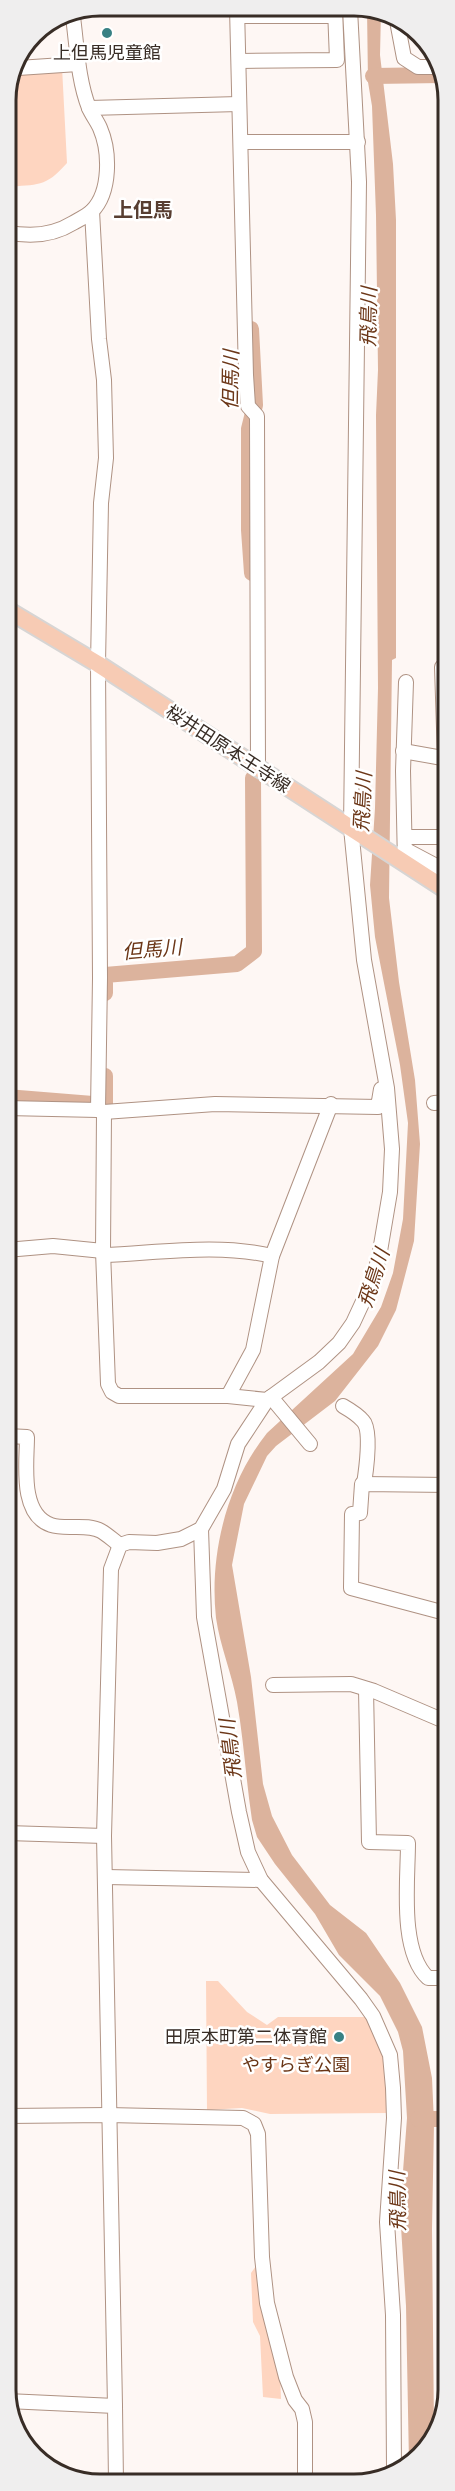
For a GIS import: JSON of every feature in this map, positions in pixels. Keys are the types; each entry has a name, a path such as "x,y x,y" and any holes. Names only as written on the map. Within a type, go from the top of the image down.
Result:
{"main road":[{"name":"桜井田原本王寺線","path":"17,615 98,664 351,828 405,853 438,882"}],"street":[{"path":"240,16 239,104 248,406 256,416 258,769"},
{"path":"239,61 337,60 334,16"},
{"path":"350,16 358,142 351,828 364,960 387,1088 392,1149 390,1192 379,1257 372,1282 353,1323 339,1342 319,1362 269,1399 238,1443 224,1489 201,1529 204,1617 248,1852 261,1880 362,1999 373,2016 390,2055 394,2118 387,2222 393,2315 394,2464"},
{"path":"73,22 78,64 89,108 100,129 107,163 100,196 92,211 99,339 104,380 106,458 100,503 98,664 101,1111 108,1384 112,1392 119,1396 228,1396 269,1399 308,1442"},
{"path":"398,30 404,58 418,67 431,67"},
{"path":"24,68 78,64"},
{"path":"89,108 239,104"},
{"path":"241,142 358,142"},
{"path":"17,233 32,235 52,233 92,211"},
{"path":"405,682 403,751 405,853"},
{"path":"403,751 438,757"},
{"path":"405,853 438,841"},
{"path":"405,853 438,867"},
{"path":"17,1108 101,1111 215,1104 331,1104 378,1107 381,1089 387,1088"},
{"path":"434,1103 438,1103"},
{"path":"228,1396 253,1350 272,1256 331,1104"},
{"path":"16,1249 53,1246 103,1253 221,1250 250,1251 272,1256"},
{"path":"343,1406 364,1421 368,1437 360,1513 352,1514 351,1588 438,1611"},
{"path":"16,1436 27,1437 28,1496 32,1507 42,1519 51,1525 100,1530 120,1545"},
{"path":"364,1484 438,1485"},
{"path":"120,1545 129,1542 157,1543 181,1539 201,1529"},
{"path":"116,2474 104,1836 111,1569 120,1545"},
{"path":"273,1685 351,1684 438,1718"},
{"path":"366,1689 369,1842 408,1844 408,1913 413,1955 420,1970 428,1978 438,1978"},
{"path":"16,1833 104,1836"},
{"path":"106,1877 261,1880"},
{"path":"16,2116 243,2118 254,2124 258,2134 262,2257 267,2303 286,2377 295,2400 302,2409 305,2422 305,2474"},
{"path":"17,2401 115,2406"}],"green space":[{"path":"62,67 67,163 46,181 34,185 17,186 17,95 22,71"},
{"name":"やすらぎ公園","path":"206,1981 218,1981 247,2012 267,2025 278,2017 368,2017 385,2058 389,2113 270,2114 242,2108 207,2110"},
{"path":"256,2266 280,2371 281,2399 263,2397 260,2336 253,2322 251,2273"}],"shaded area":[{"path":"367,18 381,21 380,55 393,164 396,220 396,658 392,660 389,898 399,982 415,1080 420,1144 414,1241 396,1310 378,1346 335,1401 276,1446 267,1456 244,1504 232,1565 251,1677 263,1784 272,1816 292,1855 330,1905 366,1933 400,1983 422,2027 432,2078 434,2123 432,2229 434,2417 418,2446 409,2454 406,2306 400,2211 407,2118 403,2051 398,2032 380,1996 339,1955 315,1914 275,1864 257,1837 252,1820 237,1702 218,1628 215,1594 215,1569 224,1520 241,1474 267,1433 353,1354 381,1307 393,1273 403,1219 408,1123 400,1065 375,937 370,885 375,808 378,688 376,415 378,370 376,215 372,106 368,82"}],"waterway":[{"path":"373,76 434,75"},
{"name":"但馬川","path":"251,329 255,405 249,429 249,530 252,573"},
{"name":"但馬川","path":"105,993 105,975 237,964 254,951 253,778"},
{"name":"但馬川","path":"17,1098 105,1105 105,1076"},
{"path":"418,2119 438,2119"}],"place":[{"name":"上但馬児童館","path":"107,33"},
{"name":"田原本町第二体育館","path":"339,2037"}],"district":[{"name":"上但馬","path":"143,210"}],"water label":[{"name":"飛鳥川","path":"369,317"},
{"name":"飛鳥川","path":"363,802"},
{"name":"飛鳥川","path":"374,1278"},
{"name":"飛鳥川","path":"231,1749"},
{"name":"飛鳥川","path":"398,2201"}]}
